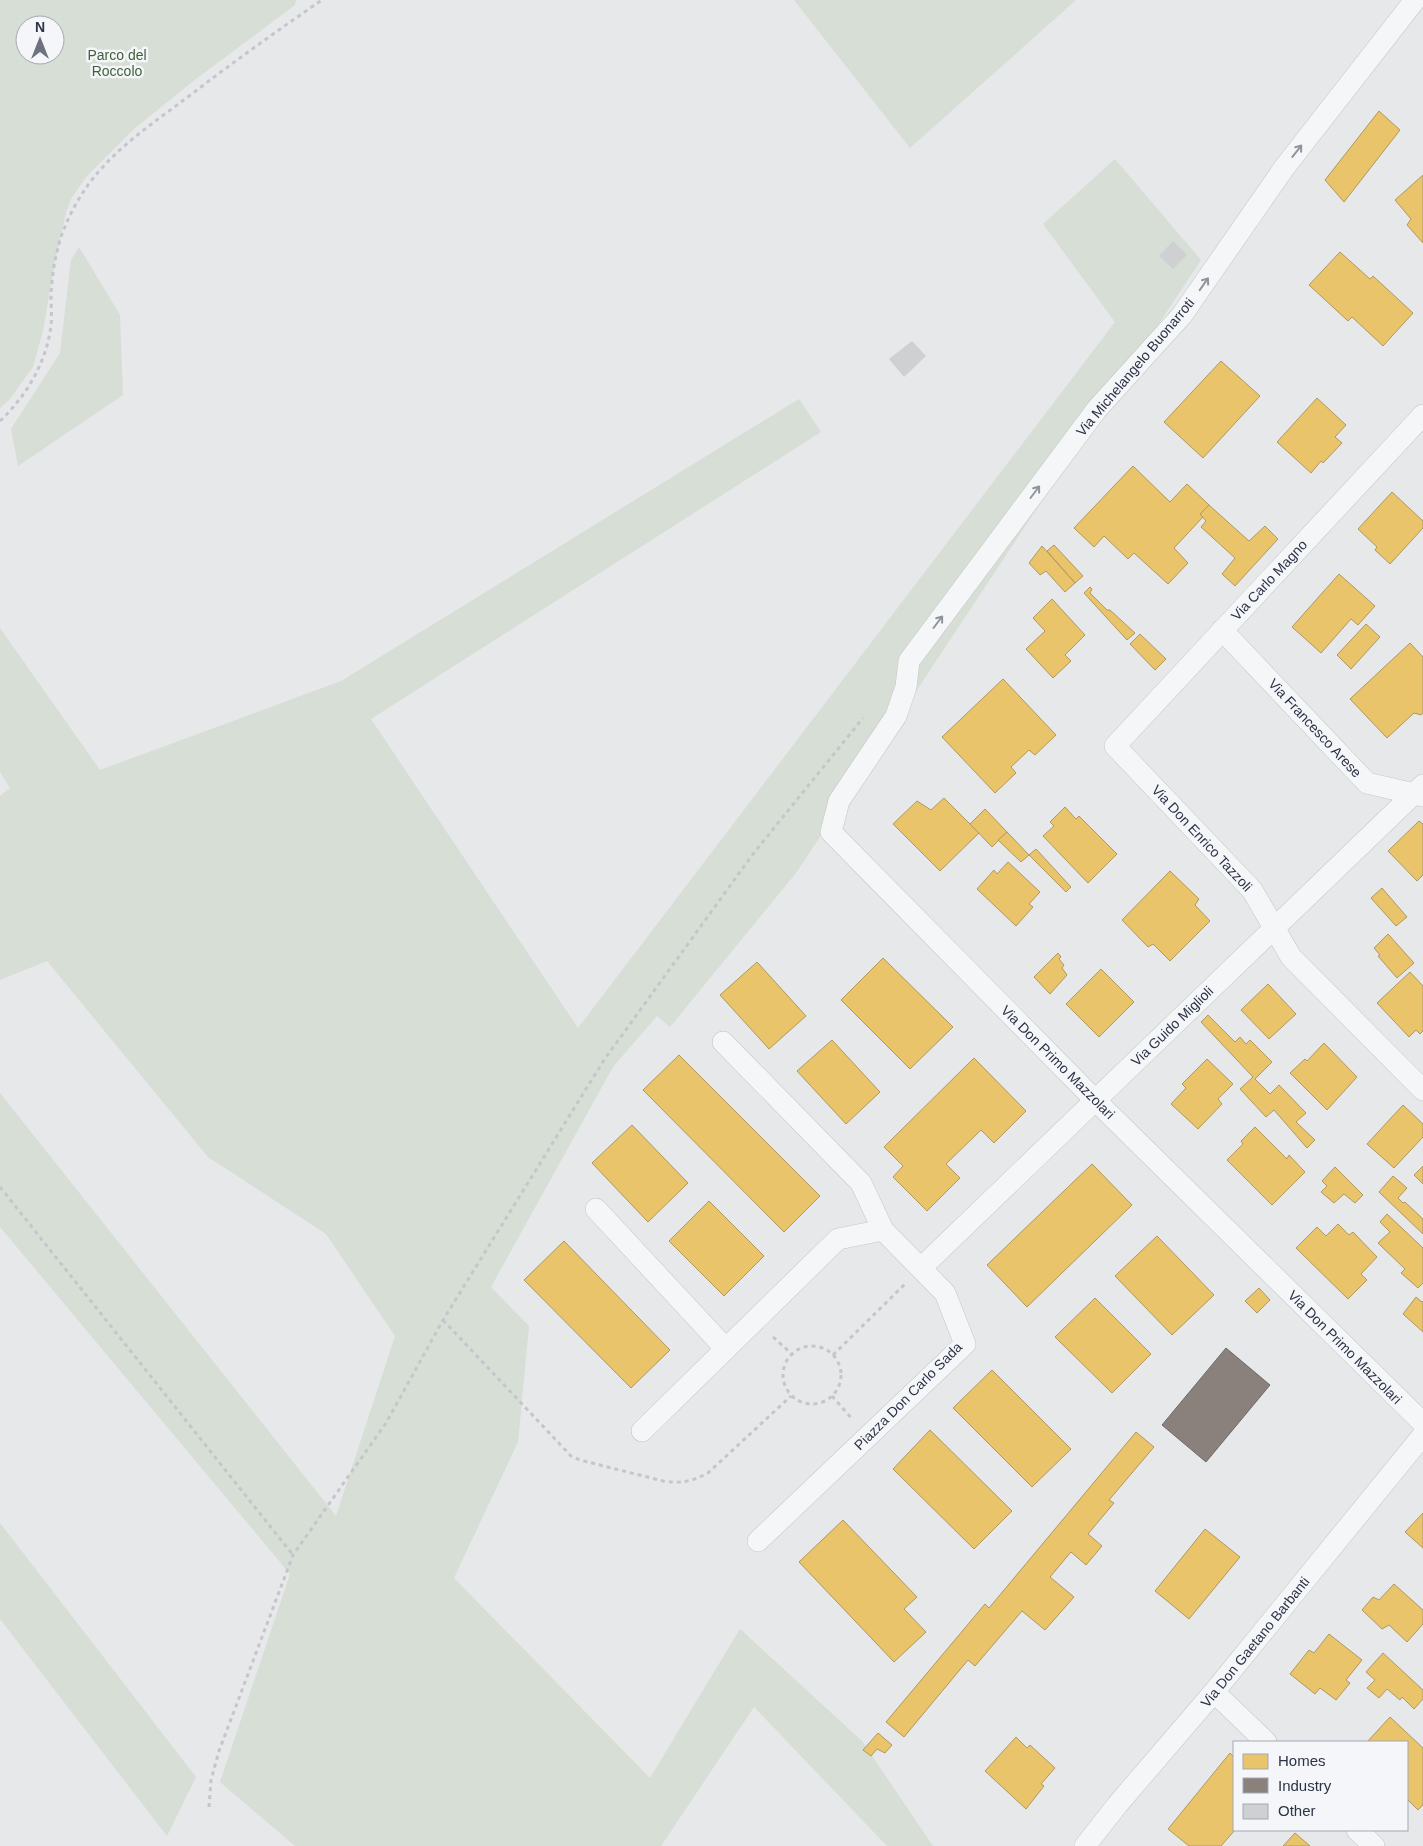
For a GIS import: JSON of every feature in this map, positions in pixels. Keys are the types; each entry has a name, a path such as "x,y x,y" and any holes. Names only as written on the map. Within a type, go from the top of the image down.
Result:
{"street":[{"name":"Via Michelangelo Buonarroti","path":"909,661 1097,409 1182,315 1284,168 1415,0"},
{"name":"Via Carlo Magno","path":"1115,746 1423,415"},
{"name":"Via Francesco Arese","path":"1222,630 1367,783 1420,792"},
{"name":"Via Don Primo Mazzolari","path":"909,661 906,687 896,716 839,801 831,832 1095,1100 1423,1423"},
{"name":"Via Don Enrico Tazzoli","path":"1115,746 1252,890 1291,957 1423,1090"},
{"name":"Via Guido Miglioli","path":"921,1268 1274,928 1420,792"},
{"name":"Piazza Don Carlo Sada","path":"723,1042 861,1183 883,1230 945,1293 965,1344 758,1541"},
{"path":"596,1209 726,1349"},
{"path":"642,1431 838,1239 883,1230"},
{"name":"Via Don Gaetano Barbanti","path":"1085,1846 1118,1804 1214,1692 1423,1435"},
{"path":"1214,1692 1265,1741"},
{"path":"1358,1831 1374,1846"}],"path":[{"path":"0,421 25,393 47,349 51,324 51,293 55,261 63,230 77,201 95,174 117,150 262,41 322,0"},
{"path":"210,1808 211,1780 219,1751 293,1555 386,1423 443,1320 604,1060 753,854 866,715"},
{"path":"0,1187 293,1555"},
{"path":"833,1355 921,1268"},
{"path":"443,1320 464,1343"},
{"path":"812,1346 827,1350 838,1361 841,1375 838,1390 832,1396 827,1400 812,1404 798,1400 787,1390 783,1375 787,1361 798,1350 812,1346"},
{"path":"832,1396 868,1436"}],"green space":[{"name":"Parco del Roccolo","path":"0,0 296,0 295,5 192,82 134,129 86,177 71,199 66,213 55,261 43,331 33,367 10,399 0,408"},
{"path":"794,0 1076,0 910,148"},
{"path":"1115,159 1201,260 796,873 670,1027 657,1016 613,1067 491,1287 529,1326 518,1442 454,1578 650,1778 740,1629 862,1741 933,1846 887,1846 754,1707 661,1846 295,1846 220,1782 290,1574 0,1227 0,1093 336,1516 395,1336 326,1234 208,1157 47,961 0,980 0,796 10,788 0,772 0,628 100,770 341,681 799,399 821,432 371,719 578,1028 1115,322 1043,224"},
{"path":"79,247 120,315 123,395 18,466 11,429 60,353 71,260"},
{"path":"0,1523 196,1777 167,1836 0,1619"}],"building: Homes":[{"path":"1379,111 1400,130 1344,202 1325,180"},
{"path":"1423,175 1423,243 1407,225 1411,219 1395,200"},
{"path":"1340,252 1370,279 1373,276 1413,313 1383,346 1352,317 1348,321 1309,285"},
{"path":"1221,361 1260,396 1203,458 1164,422"},
{"path":"1317,398 1346,425 1335,437 1342,443 1323,463 1321,461 1311,473 1277,442"},
{"path":"1133,466 1170,502 1187,484 1209,505 1200,514 1203,517 1174,548 1188,563 1168,584 1134,553 1128,559 1104,536 1094,547 1074,528"},
{"path":"1392,492 1423,521 1423,528 1390,564 1375,550 1377,547 1358,529"},
{"path":"1209,505 1249,541 1265,526 1278,539 1235,586 1222,574 1235,558 1201,527 1206,521 1200,514"},
{"path":"1054,545 1083,576 1075,583 1047,551"},
{"path":"1042,546 1075,583 1065,592 1046,571 1040,575 1029,563"},
{"path":"1339,574 1375,606 1358,625 1351,619 1321,653 1292,627"},
{"path":"1090,587 1092,589 1090,593 1135,633 1127,640 1084,593"},
{"path":"1052,599 1085,635 1065,655 1071,661 1053,678 1026,649 1045,631 1033,618"},
{"path":"1366,624 1380,637 1351,669 1337,655"},
{"path":"1140,634 1166,659 1155,670 1130,644"},
{"path":"1410,643 1423,657 1423,713 1421,715 1414,713 1387,738 1350,699"},
{"path":"1003,679 1056,735 1035,755 1029,750 1011,767 1016,773 995,793 942,737"},
{"path":"944,798 979,833 940,871 893,824 917,801 931,810"},
{"path":"1065,807 1076,819 1079,816 1117,854 1088,883 1043,836 1054,826 1050,822"},
{"path":"985,809 1007,832 992,847 970,824"},
{"path":"1419,821 1423,824 1423,875 1417,881 1388,851"},
{"path":"1007,832 1029,855 1021,862 998,840"},
{"path":"1036,849 1071,887 1066,892 1029,855"},
{"path":"1008,862 1040,892 1029,904 1033,907 1016,926 977,889 994,870 997,874"},
{"path":"1170,871 1199,899 1195,905 1210,921 1170,961 1153,944 1148,947 1122,920"},
{"path":"1382,888 1407,917 1396,926 1371,898"},
{"path":"1388,934 1414,963 1397,978 1378,956 1380,955 1374,948"},
{"path":"1058,953 1061,957 1059,959 1064,965 1062,968 1067,975 1050,994 1034,977"},
{"path":"883,958 953,1027 910,1069 841,1000"},
{"path":"757,962 806,1016 769,1049 720,995"},
{"path":"1101,969 1134,1002 1099,1037 1066,1004"},
{"path":"1410,972 1423,986 1423,1031 1420,1034 1416,1030 1409,1037 1377,1003"},
{"path":"1268,984 1296,1014 1269,1039 1241,1010"},
{"path":"1208,1015 1235,1042 1240,1037 1246,1044 1250,1040 1272,1062 1255,1079 1270,1094 1279,1085 1306,1113 1296,1122 1315,1140 1307,1148 1274,1110 1266,1117 1240,1089 1253,1077 1201,1022"},
{"path":"832,1040 880,1092 846,1124 797,1071"},
{"path":"1324,1043 1357,1077 1327,1110 1290,1073 1305,1059 1307,1061"},
{"path":"679,1055 820,1196 784,1232 643,1090"},
{"path":"974,1058 1026,1111 994,1143 981,1130 946,1164 960,1178 927,1211 893,1177 903,1166 884,1147"},
{"path":"1207,1059 1233,1084 1218,1099 1222,1104 1198,1129 1171,1104 1186,1088 1182,1084"},
{"path":"1403,1105 1423,1124 1423,1137 1394,1168 1367,1144"},
{"path":"632,1125 688,1183 648,1222 592,1163"},
{"path":"1255,1127 1287,1159 1289,1155 1305,1172 1272,1205 1227,1160 1243,1144 1241,1141"},
{"path":"1092,1164 1132,1205 1027,1307 987,1265"},
{"path":"1423,1166 1423,1184 1414,1175"},
{"path":"1335,1167 1363,1195 1355,1203 1344,1194 1334,1203 1321,1192 1327,1186 1322,1181"},
{"path":"1393,1176 1407,1188 1398,1198 1423,1219 1423,1234 1379,1192"},
{"path":"709,1201 764,1256 724,1296 669,1241"},
{"path":"1387,1214 1423,1248 1423,1283 1418,1288 1401,1273 1405,1269 1378,1243 1390,1232 1380,1222"},
{"path":"1338,1224 1349,1235 1353,1232 1377,1257 1361,1274 1367,1280 1348,1299 1296,1248 1317,1227 1326,1236"},
{"path":"1157,1236 1214,1295 1172,1335 1115,1276"},
{"path":"564,1241 670,1350 631,1388 524,1280"},
{"path":"1259,1288 1270,1300 1257,1313 1245,1301"},
{"path":"1416,1297 1423,1301 1423,1332 1403,1314"},
{"path":"1095,1298 1151,1354 1112,1393 1055,1337"},
{"path":"992,1370 1071,1449 1032,1487 953,1408"},
{"path":"930,1430 1012,1511 974,1549 893,1469"},
{"path":"1136,1432 1154,1447 1109,1500 1114,1503 1088,1534 1102,1546 1086,1565 1071,1552 1050,1577 1074,1597 1045,1630 1022,1611 975,1666 968,1660 904,1737 886,1722 985,1604 989,1608"},
{"path":"1423,1513 1423,1548 1405,1532"},
{"path":"843,1520 917,1597 904,1609 926,1632 894,1662 799,1562"},
{"path":"1205,1529 1240,1557 1189,1619 1155,1591"},
{"path":"1394,1584 1423,1610 1423,1624 1407,1642 1389,1625 1382,1629 1362,1610 1373,1597 1379,1600"},
{"path":"1329,1634 1362,1660 1346,1680 1350,1683 1336,1700 1320,1688 1315,1694 1290,1674 1309,1650 1314,1653"},
{"path":"1383,1653 1423,1690 1423,1699 1414,1709 1402,1697 1400,1700 1387,1689 1379,1698 1367,1688 1375,1680 1366,1672"},
{"path":"1390,1717 1423,1748 1423,1805 1418,1810 1408,1800 1408,1741 1368,1741"},
{"path":"878,1733 892,1745 885,1753 877,1749 871,1756 863,1750"},
{"path":"1016,1737 1027,1748 1030,1745 1055,1768 1041,1784 1044,1786 1026,1809 985,1771"},
{"path":"1230,1753 1233,1756 1234,1831 1221,1846 1189,1846 1168,1829"},
{"path":"1295,1833 1310,1846 1283,1846"}],"building: Industry":[{"path":"1226,1348 1270,1385 1206,1462 1162,1425"}],"building: Other":[{"path":"1173,241 1187,255 1173,269 1159,256"},
{"path":"912,341 926,356 904,377 889,359"}]}
